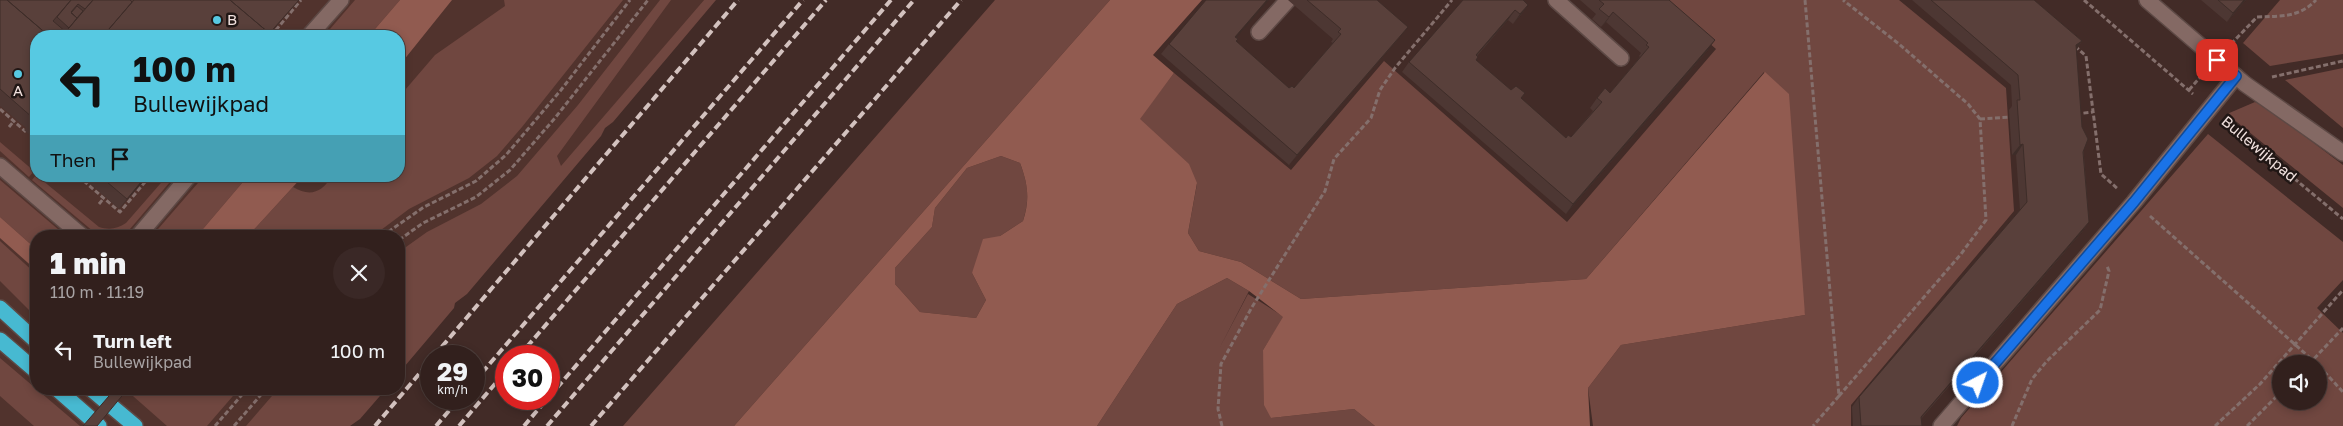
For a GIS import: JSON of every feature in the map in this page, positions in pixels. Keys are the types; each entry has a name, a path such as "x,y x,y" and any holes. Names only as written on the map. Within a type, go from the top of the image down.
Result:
{"highway":[{"path":"0,308 30,336"},
{"path":"0,340 30,366"},
{"path":"64,395 99,426"},
{"path":"98,395 135,426"}],"street":[{"path":"315,30 340,0"},
{"path":"1259,32 1288,0"},
{"path":"1556,0 1621,58"},
{"path":"2147,0 2241,80 2343,153"},
{"path":"1941,426 2210,109 2241,80"},
{"path":"0,166 75,230"},
{"path":"143,230 184,182"}],"path":[{"path":"276,30 301,0"},
{"path":"391,230 424,207 476,180 499,162 561,90 630,0"},
{"path":"405,236 423,224 476,197 510,170 568,103 648,0"},
{"path":"1222,426 1218,410 1221,364 1252,307 1325,191 1334,159 1371,118 1380,90 1395,68 1452,0"},
{"path":"1805,0 1839,396"},
{"path":"1813,426 1961,254 1986,220 1980,119 1961,98 1843,0"},
{"name":"Bullewijkpad","path":"2084,0 2210,109 2343,219"},
{"path":"2188,90 2257,16 2291,16 2307,9 2316,0"},
{"path":"2241,80 2343,61"},
{"path":"0,109 29,134"},
{"path":"2073,114 2093,112"},
{"path":"1980,119 2010,117"},
{"path":"8,127 14,121"},
{"path":"85,182 120,212 145,182"},
{"path":"99,204 104,198"},
{"path":"2012,426 2032,379 2046,361 2100,310 2109,271 2102,255 2101,239"},
{"path":"2214,426 2260,384 2343,290"},
{"path":"2318,355 2343,328"},
{"path":"2327,375 2343,392"},
{"path":"215,426 242,395"},
{"path":"234,426 261,395"},
{"path":"2247,426 2272,401"}],"shaded area":[{"path":"0,0 704,0 405,350 405,230 30,230 30,395 367,395 340,426 0,426"},
{"path":"355,0 400,0 374,30 329,30"},
{"path":"400,0 452,0 405,59 405,30 374,30"},
{"path":"504,0 623,0 497,156 469,178 409,209 381,230 254,230 293,187 305,192 315,192 328,182 405,182 405,90 435,55 505,6"},
{"path":"660,0 671,0 557,156 561,166 704,0 716,0 613,122 605,128 601,136 467,294 455,303 454,308 423,345 420,345 420,348 405,366 405,248 427,232 481,204 517,176 578,105"},
{"path":"995,0 1110,0 734,426 623,426"},
{"path":"1110,0 1202,0 1153,55 1174,73 1140,119 1189,164 1197,183 1188,233 1199,251 1241,262 1301,299 1586,279 1765,72 1789,94 1805,315 1621,345 1588,388 1590,426 1375,426 1354,409 1271,418 1264,405 1263,350 1283,317 1249,291 1227,278 1177,304 1097,426 734,426","holes":["1001,156 1020,163 1027,192 1027,206 1023,221 1000,236 983,239 972,273 986,300 976,318 920,312 895,284 895,268 932,227 935,208 967,168"]},
{"path":"1660,0 1899,0 2006,88 2014,211 1851,405 1851,426 1593,426 1588,388 1621,345 1805,315 1764,72 1586,279 1301,299 1241,262 1199,251 1188,233 1197,184 1139,119 1174,73 1291,170 1384,61 1567,222 1716,49"},
{"path":"2280,0 2343,0 2343,54 2270,66 2243,43"},
{"path":"2343,68 2343,128 2285,80"},
{"path":"2255,102 2266,107 2343,165 2343,208 2227,114"},
{"path":"2208,134 2343,242 2343,280 2317,308 2343,333 2343,426 1957,426 1961,418"},
{"path":"0,142 30,168 29,177 0,151"},
{"path":"1001,156 1020,163 1025,178 1027,205 1023,221 1000,236 972,273 986,300 976,318 920,312 895,284 895,268 932,227 935,208 967,168"},
{"path":"0,180 59,230 30,230 30,244 0,217"},
{"path":"34,182 44,182 99,227 110,229 126,223 162,182 170,182 130,229 92,230"},
{"path":"199,182 243,182 202,230 157,230"},
{"path":"243,182 298,182 254,230 202,230"},
{"path":"0,217 30,244 30,265 0,238"},
{"path":"0,241 30,268 30,311 0,281"},
{"path":"1227,278 1249,291 1219,349 1248,294 1284,317 1263,350 1271,418 1354,409 1375,426 1097,426 1177,304"},
{"path":"0,358 30,384 30,395 44,395 80,426 34,426 0,396"},
{"path":"132,395 234,395 207,426 167,426"},
{"path":"273,395 381,395 360,419 350,426 246,426"}],"building":[{"name":"A","path":"0,0 7,0 42,30 30,30 30,115 0,89"},
{"path":"7,0 71,0 53,21 64,30 42,30"},
{"path":"71,0 93,0 85,9 78,4 71,12 77,18 69,28 57,17"},
{"path":"93,0 130,0 132,2 108,30 67,30"},
{"path":"134,0 230,0 265,30 108,30"},
{"path":"230,0 299,0 272,30 265,30"},
{"path":"1206,0 1267,0 1235,37 1238,39 1236,41 1289,88 1292,86 1294,88 1341,34 1338,32 1341,29 1307,0 1377,0 1408,27 1297,155 1169,44"},
{"path":"1463,0 1523,0 1528,5 1520,14 1515,10 1476,55 1478,57 1476,60 1511,90 1516,86 1525,93 1521,98 1566,138 1568,135 1571,137 1602,102 1597,98 1605,88 1610,93 1649,47 1646,45 1648,43 1613,12 1609,17 1599,9 1604,4 1599,0 1669,0 1715,40 1573,204 1409,62"},
{"path":"1931,0 2034,0 2082,41 2076,45 2082,127 2088,139 2083,152 2089,222 1921,417 1922,426 1861,426 1859,397 2027,202 2023,144 2020,145 2017,100 2020,100 2018,75"},
{"path":"2218,0 2244,0 2233,13"},
{"path":"77,6 83,11 77,18 71,13"},
{"path":"107,182 141,182 127,199"},
{"path":"110,395 123,395 97,426 83,426"}],"railway":[{"path":"443,345 738,0"},
{"path":"485,369 803,0"},
{"path":"528,345 826,0"},
{"path":"560,384 891,0"},
{"path":"547,426 914,0"},
{"path":"591,426 961,0"},
{"path":"405,391 420,373"},
{"path":"459,426 495,384"},
{"path":"375,426 401,395"},
{"path":"436,426 450,410"},
{"path":"524,426 538,410"}],"place":[{"name":"B","path":"217,20"},
{"name":"A","path":"18,74"}],"route":[{"path":"1978,383 2216,104 2236,76 2217,60"}]}
